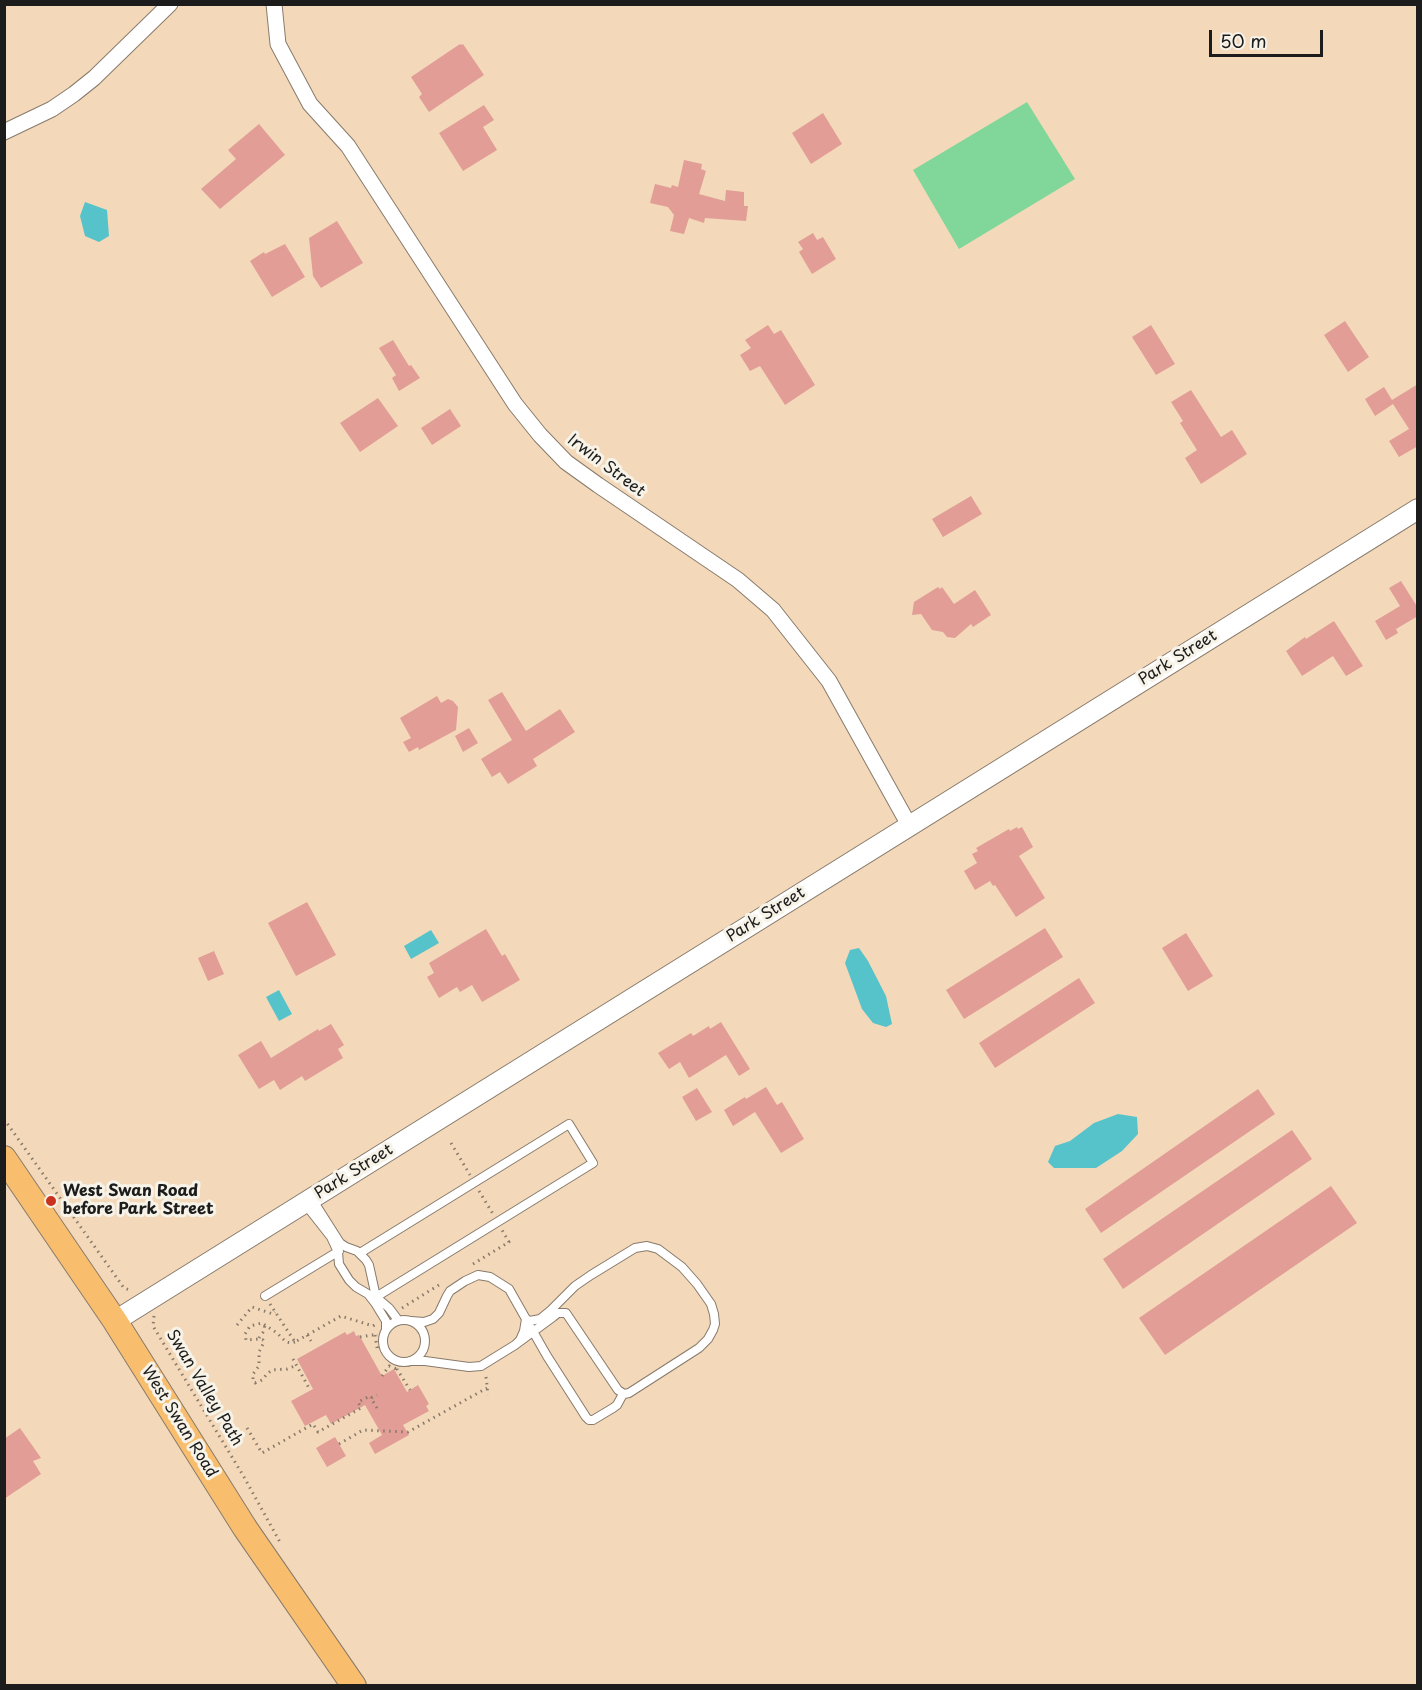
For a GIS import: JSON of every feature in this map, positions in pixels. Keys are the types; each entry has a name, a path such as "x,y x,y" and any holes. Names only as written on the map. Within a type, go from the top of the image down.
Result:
{"main road":[{"name":"West Swan Road","path":"4,1158 115,1321 245,1528 354,1686"}],"street":[{"path":"4,132 52,109 74,94 94,78 170,4"},
{"name":"Irwin Street","path":"274,4 278,44 310,104 348,146 515,404 540,435 567,462 738,580 773,610 829,681 909,825"},
{"name":"Park Street","path":"115,1321 1418,509"}],"lane":[{"path":"360,1253 569,1124 593,1163 374,1298"},
{"path":"308,1201 345,1247 360,1253 369,1265 374,1298 386,1321 381,1333 382,1343 385,1351 398,1365 417,1358 425,1346 423,1331 419,1325 411,1321"},
{"path":"308,1201 331,1237 338,1252 339,1264 349,1280 389,1308 398,1320"},
{"path":"410,1361 469,1367 481,1366 515,1345 558,1313 566,1313 623,1394 629,1393 699,1348 715,1324 711,1304 697,1284 671,1258 658,1249 647,1246 635,1248 613,1260 575,1286 540,1319 530,1321 526,1319"},
{"path":"265,1296 345,1247"},
{"path":"381,1333 398,1320 424,1322 433,1319 439,1313 450,1292 478,1275 490,1276 509,1289 546,1356 589,1420 593,1420 612,1408 623,1394"},
{"path":"515,1345 524,1331 526,1319"}],"path":[{"name":"Swan Valley Path","path":"4,1119 124,1288 129,1291 134,1290 154,1317 153,1326 244,1477 285,1551"},
{"path":"237,1325 252,1307 273,1314 275,1312"},
{"path":"295,1342 286,1342 265,1324 254,1324 248,1327 245,1334 246,1340 263,1340 264,1344 259,1352 260,1363 253,1374 254,1382 259,1382 272,1371 297,1365"},
{"path":"258,1339 264,1331 265,1324"},
{"path":"360,1337 381,1333"},
{"path":"378,1348 375,1342 381,1333"},
{"path":"307,1335 311,1341"},
{"path":"293,1359 310,1390"},
{"path":"486,1363 488,1395"},
{"path":"382,1376 389,1366 398,1365 410,1390"},
{"path":"339,1444 363,1431 408,1432 486,1388"},
{"path":"247,1428 262,1453 313,1424 318,1432 362,1408 358,1402 377,1395"},
{"path":"371,1398 377,1408"}],"green space":[{"path":"1027,102 1075,179 959,249 913,170"}],"water":[{"path":"85,202 107,210 109,236 99,242 85,236 80,216"},
{"path":"431,930 439,943 411,959 404,946"},
{"path":"859,948 886,996 892,1024 886,1027 873,1023 862,1009 845,963 850,950"},
{"path":"279,990 292,1014 279,1021 266,997"},
{"path":"1118,1114 1137,1117 1138,1134 1122,1151 1096,1168 1054,1168 1048,1162 1055,1146 1070,1141 1094,1123"}],"building":[{"path":"463,44 484,75 429,112 419,97 422,94 411,77"},
{"path":"484,105 494,120 483,127 497,150 463,171 439,133"},
{"path":"823,113 842,144 811,164 792,133"},
{"path":"259,124 285,155 220,209 201,189 236,159 228,150"},
{"path":"684,160 702,164 701,169 706,171 699,194 725,201 726,190 744,192 744,206 748,206 746,221 705,218 704,223 689,218 684,234 670,231 674,215 668,207 650,203 655,184 671,188 672,185 678,187"},
{"path":"337,221 363,263 321,288 313,276 309,238"},
{"path":"813,233 817,240 823,237 836,259 812,274 799,252 803,249 798,242"},
{"path":"285,244 305,277 272,297 250,261 264,252 265,254"},
{"path":"1345,321 1369,357 1348,372 1324,335"},
{"path":"768,325 774,334 781,330 815,385 785,405 760,366 750,371 740,355 751,348 745,340"},
{"path":"1151,325 1175,364 1156,375 1132,337"},
{"path":"393,340 409,366 411,365 420,378 399,391 392,378 396,375 379,348"},
{"path":"1418,384 1418,446 1399,457 1389,441 1409,429 1393,404 1375,416 1365,399 1384,387 1392,400"},
{"path":"1191,390 1221,437 1232,430 1247,454 1201,484 1185,458 1197,450 1180,423 1183,421 1171,402"},
{"path":"378,398 398,426 360,452 340,423"},
{"path":"450,409 461,426 432,445 421,428"},
{"path":"971,496 982,514 943,537 932,519"},
{"path":"1401,581 1418,608 1418,616 1396,629 1398,633 1386,640 1375,621 1400,606 1389,588"},
{"path":"938,587 940,589 942,587 954,604 975,590 991,615 973,627 971,624 955,638 932,630 921,614 912,615 914,602"},
{"path":"1334,621 1363,666 1346,676 1333,656 1302,676 1286,651 1305,637 1306,639"},
{"path":"502,692 526,731 560,709 575,732 533,759 537,766 508,784 500,772 492,777 481,759 512,740 488,700"},
{"path":"437,696 441,703 448,699 458,707 456,730 419,750 418,747 409,752 403,742 411,738 400,718"},
{"path":"469,728 478,743 463,752 455,736"},
{"path":"1017,827 1018,829 1022,827 1033,847 1019,856 1045,898 1016,917 995,885 993,886 990,881 975,890 964,871 977,863 972,854 978,851 976,848 1009,829 1010,831"},
{"path":"307,902 336,955 296,976 268,923"},
{"path":"1045,928 1063,957 964,1019 946,990"},
{"path":"486,929 502,956 505,954 520,980 482,1002 472,985 460,992 457,987 439,998 427,977 434,973 429,963"},
{"path":"1186,933 1213,976 1188,991 1162,948"},
{"path":"214,951 224,974 208,981 198,958"},
{"path":"1079,978 1095,1003 995,1068 979,1043"},
{"path":"721,1022 750,1069 739,1076 726,1055 689,1078 680,1062 669,1069 658,1053 691,1033 693,1036"},
{"path":"331,1024 344,1045 338,1049 343,1058 305,1081 302,1076 280,1090 274,1080 259,1089 238,1055 261,1041 271,1058 318,1029 319,1031"},
{"path":"766,1087 777,1105 782,1102 804,1139 781,1153 755,1112 733,1126 724,1110"},
{"path":"697,1088 712,1112 696,1121 682,1097"},
{"path":"1258,1089 1275,1114 1101,1233 1085,1209"},
{"path":"1292,1130 1312,1159 1123,1289 1103,1259"},
{"path":"1331,1186 1357,1223 1165,1355 1139,1318"},
{"path":"354,1331 356,1336 359,1335 382,1376 394,1369 407,1392 418,1385 429,1404 426,1406 429,1411 403,1425 409,1435 375,1454 369,1443 382,1435 365,1405 331,1424 326,1415 305,1426 291,1401 313,1389 297,1359 345,1332 347,1335"},
{"path":"20,1428 41,1458 33,1461 41,1474 4,1499 4,1439"},
{"path":"335,1437 346,1456 327,1467 316,1448"}],"place":[{"name":"West Swan Road before Park Street","path":"51,1201"}]}
